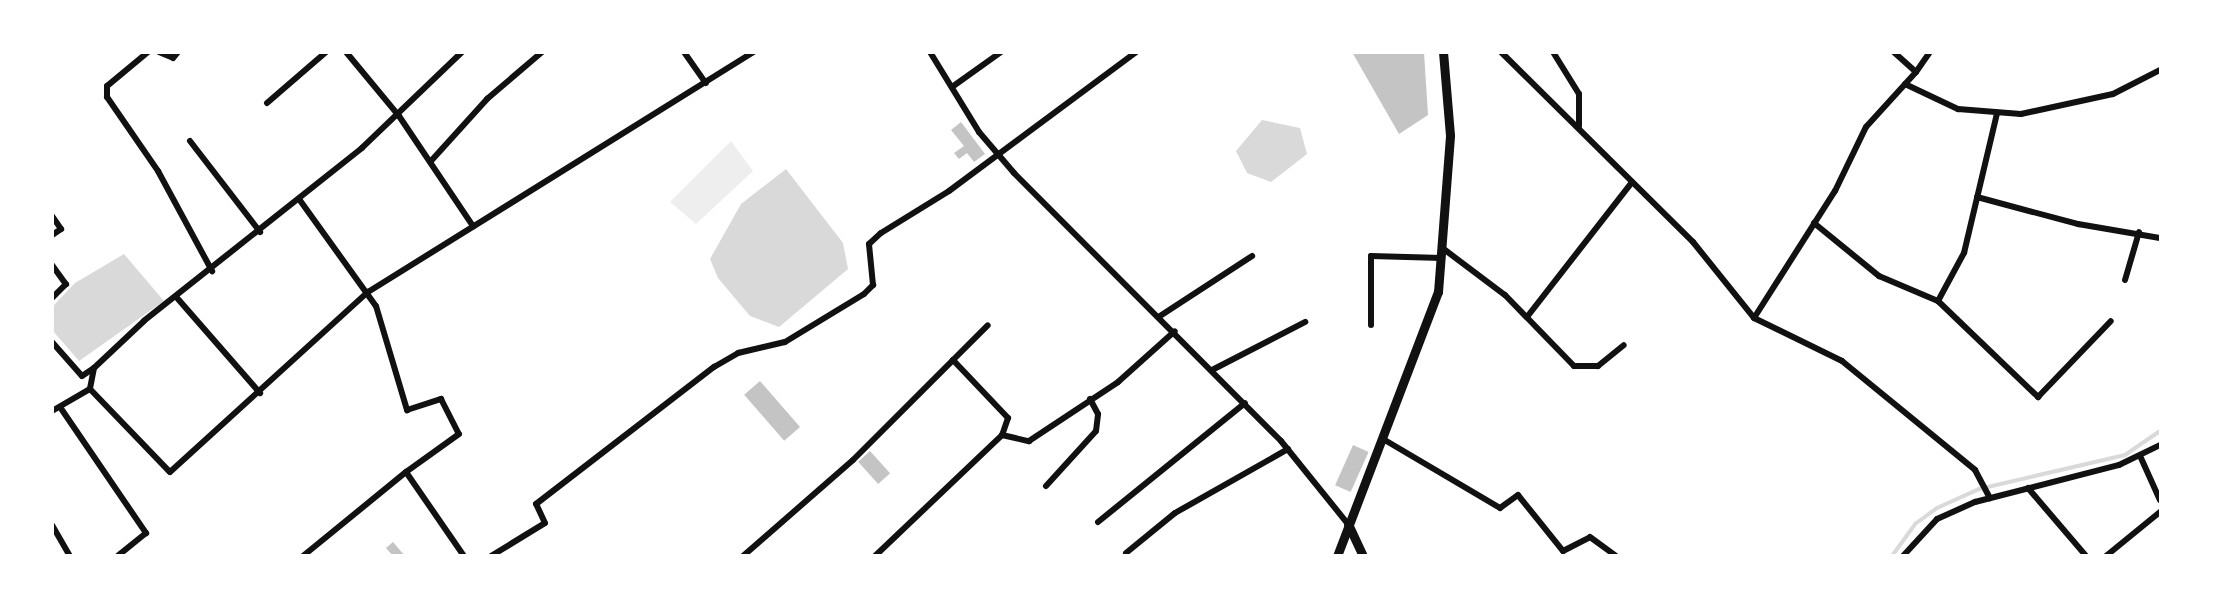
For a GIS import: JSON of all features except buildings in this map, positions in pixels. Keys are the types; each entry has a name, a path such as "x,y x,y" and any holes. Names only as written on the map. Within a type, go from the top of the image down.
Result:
{"street":[{"path":"148,52 107,86 107,97 158,171 212,272"},
{"path":"159,52 172,58 178,52"},
{"path":"267,103 326,52"},
{"path":"346,52 399,116 473,226"},
{"path":"52,342 82,376 94,368 399,116 462,52"},
{"path":"430,161 487,99 542,52"},
{"path":"684,52 706,83"},
{"path":"90,389 170,472 260,393 368,292 754,52"},
{"path":"930,52 998,154 1175,331 1288,449 1348,524 1363,555"},
{"path":"952,87 1001,52"},
{"path":"491,555 545,523 536,504 697,379 738,353 785,342 864,294 873,285 869,244 998,154 1136,52"},
{"path":"1337,555 1438,292 1444,254 1450,135 1443,52"},
{"path":"1502,52 1579,126 1693,242 1754,318 1842,361 1952,449 1985,486 1989,496"},
{"path":"1553,52 1579,94 1579,126"},
{"path":"1894,52 1916,72"},
{"path":"1754,318 1814,223 1861,134 1916,72 1930,52"},
{"path":"1905,84 1958,109 2021,114 2113,94 2160,70"},
{"path":"1938,301 1964,253 1997,113"},
{"path":"190,141 260,232"},
{"path":"1527,317 1632,182"},
{"path":"1977,196 2078,224 2139,232 2160,238"},
{"path":"299,199 368,292 386,327 407,411 441,399 459,434 405,472 303,555"},
{"path":"52,216 62,229 52,235"},
{"path":"1814,223 1879,276 1938,301 2038,397 2111,321"},
{"path":"2126,280 2139,232"},
{"path":"1371,325 1371,256 1444,254 1527,317 1574,366 1598,366 1624,345"},
{"path":"1160,316 1252,256"},
{"path":"52,265 66,284 52,298"},
{"path":"178,299 260,393"},
{"path":"1212,370 1305,322"},
{"path":"743,555 853,460 988,325"},
{"path":"1002,435 1029,441 1090,399 1175,331"},
{"path":"875,555 1002,435 1008,418 952,360"},
{"path":"52,411 90,389 94,368"},
{"path":"1046,486 1096,431 1098,414 1090,399"},
{"path":"1098,522 1245,403"},
{"path":"60,407 146,533 118,555"},
{"path":"1383,439 1500,508 1518,495 1563,551 1590,537 1616,555"},
{"path":"1903,555 1937,519 1989,496 2141,458 2160,445"},
{"path":"1125,552 1175,513 1288,449"},
{"path":"2141,458 2160,500"},
{"path":"405,472 464,555"},
{"path":"2028,488 2085,555"},
{"path":"2106,555 2160,512"},
{"path":"52,525 70,555"}],"shaded area":[{"path":"1262,120 1300,128 1307,154 1271,182 1247,173 1236,151"},
{"path":"731,141 753,171 696,224 670,202"},
{"path":"786,169 843,243 848,269 779,327 750,316 718,278 710,259 741,204"},
{"path":"124,254 164,301 79,361 53,331 53,306 75,283"}],"waterway":[{"path":"1892,556 1915,524 1937,508 1979,489 2125,455 2160,431"}]}
